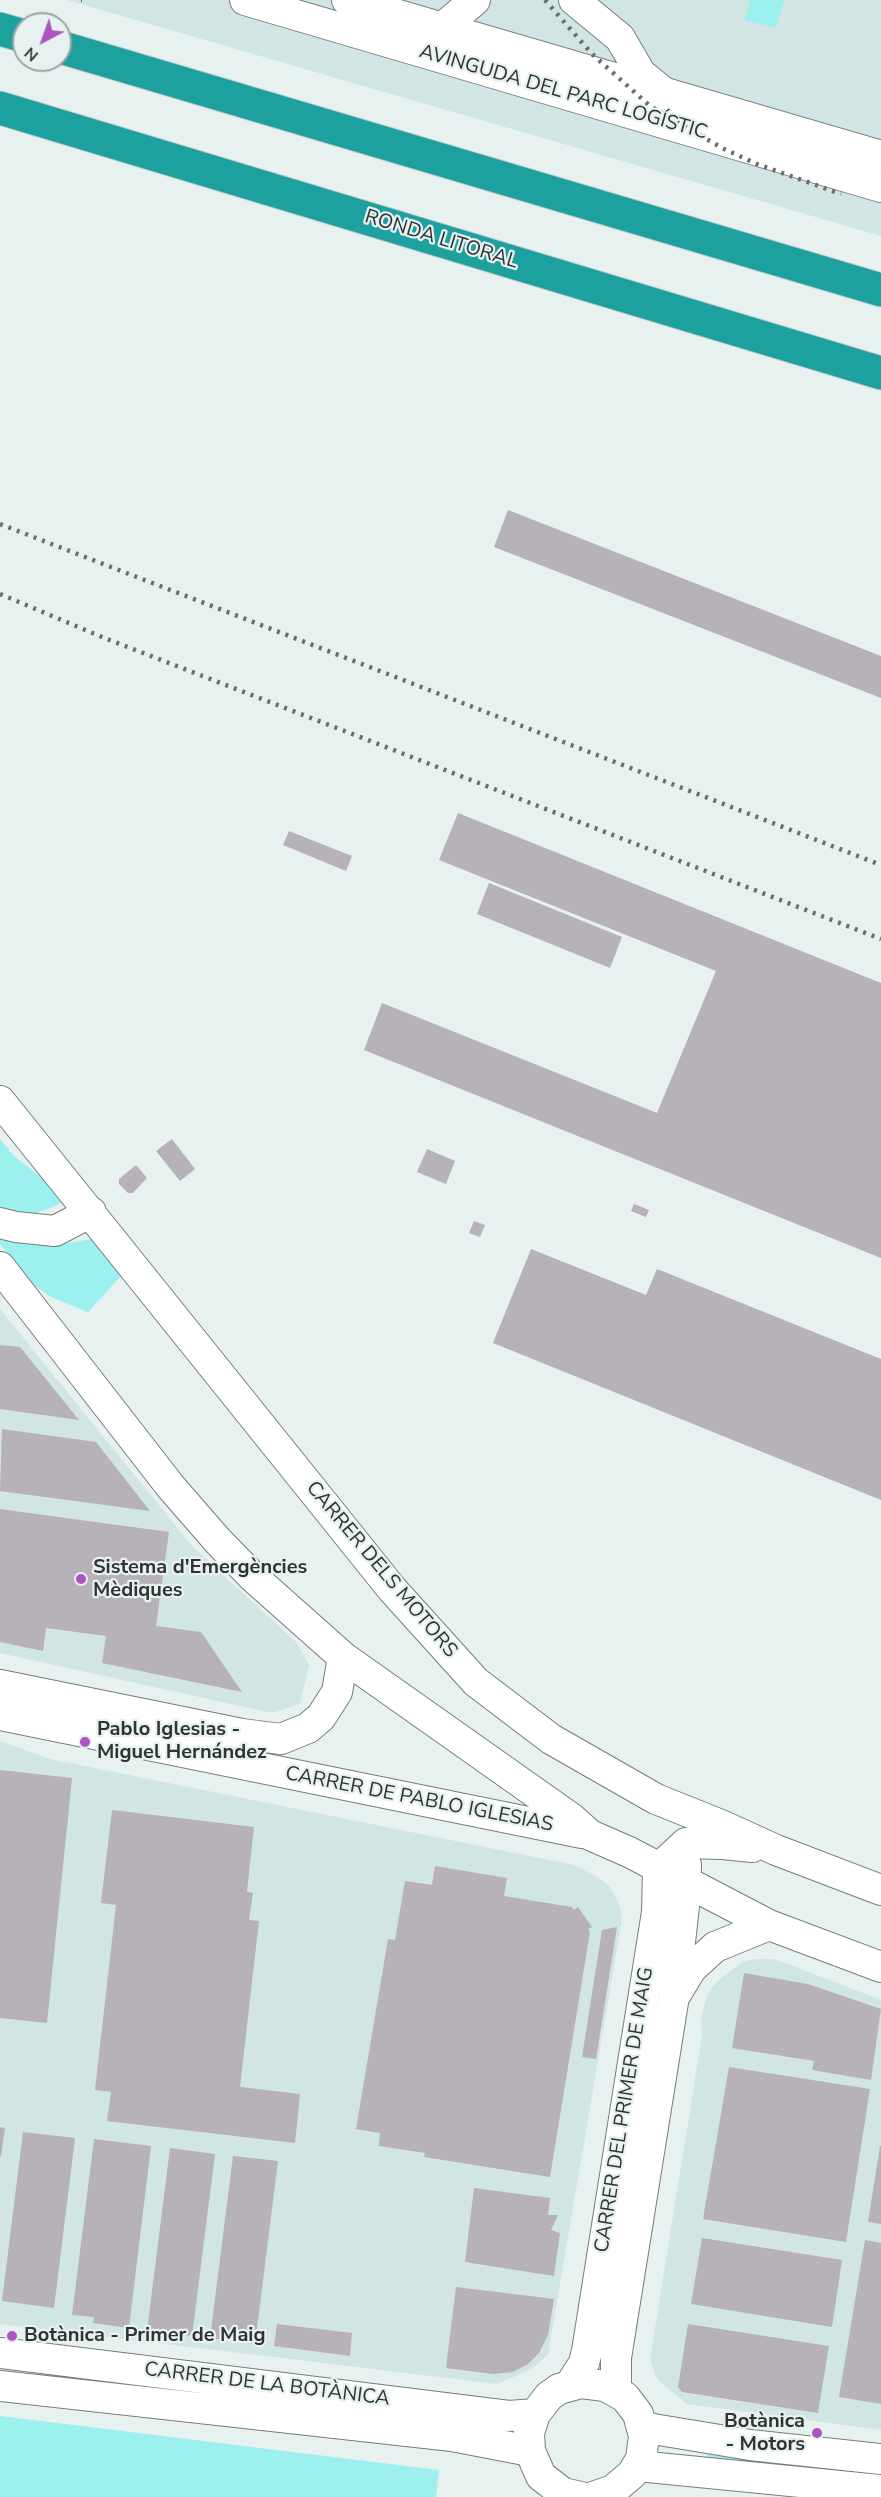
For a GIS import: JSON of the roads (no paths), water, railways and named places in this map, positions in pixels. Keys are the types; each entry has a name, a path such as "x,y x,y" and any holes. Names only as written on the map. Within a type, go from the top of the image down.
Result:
{"highway":[{"path":"72,50 881,290"},
{"name":"RONDA LITORAL","path":"0,108 881,373"}],"street":[{"name":"AVINGUDA DEL PARC LOGÍSTIC","path":"245,0 881,187"},
{"name":"AVINGUDA DEL PARC LOGÍSTIC","path":"347,0 881,156"},
{"path":"441,28 475,0"},
{"name":"AVINGUDA DEL PARC LOGÍSTIC","path":"574,0 620,38 641,74 664,93"},
{"name":"CARRER DELS MOTORS","path":"0,1101 392,1589 476,1682 551,1739 656,1799 722,1825 776,1850 881,1890"},
{"path":"0,1223 55,1231 91,1212"},
{"path":"0,1267 171,1487 218,1541 253,1577 343,1657 571,1818 591,1835 629,1852 769,1925 881,1967"},
{"name":"CARRER DE PABLO IGLESIAS","path":"0,1685 242,1734 281,1739 308,1728 321,1717 337,1692 343,1657"},
{"name":"CARRER DE PABLO IGLESIAS","path":"0,1715 591,1835"},
{"path":"656,1799 686,1844"},
{"path":"658,1869 686,1844 723,1844 776,1850"},
{"name":"CARRER DEL PRIMER DE MAIG","path":"616,2391 616,2358 674,1996 686,1883 686,1844"},
{"name":"CARRER DEL PRIMER DE MAIG","path":"570,2385 584,2363 587,2351 657,1912 658,1869"},
{"name":"CARRER DEL PRIMER DE MAIG","path":"674,1996 691,1969 715,1947 769,1925"},
{"name":"CARRER DE LA BOTÀNICA","path":"0,2353 509,2416 535,2414"},
{"path":"594,2383 616,2391 632,2405 642,2425 644,2448 638,2466 623,2483 582,2495 541,2476 530,2451 529,2433 535,2414 549,2396 570,2385 594,2383"},
{"name":"CARRER DE LA BOTÀNICA","path":"0,2386 452,2436 530,2451"},
{"path":"642,2425 653,2429 741,2444 881,2459"},
{"path":"638,2466 881,2490"}],"railway":[{"path":"545,0 592,54 650,106 722,148 757,164 841,194"},
{"path":"0,524 881,865"},
{"path":"0,594 102,637 881,939"}],"place":[{"name":"Sistema d'Emergències Mèdiques","path":"81,1579"},
{"name":"Pablo Iglesias - Miguel Hernández","path":"85,1742"},
{"name":"Botànica - Primer de Maig","path":"12,2336"},
{"name":"Botànica - Motors","path":"817,2433"}]}
